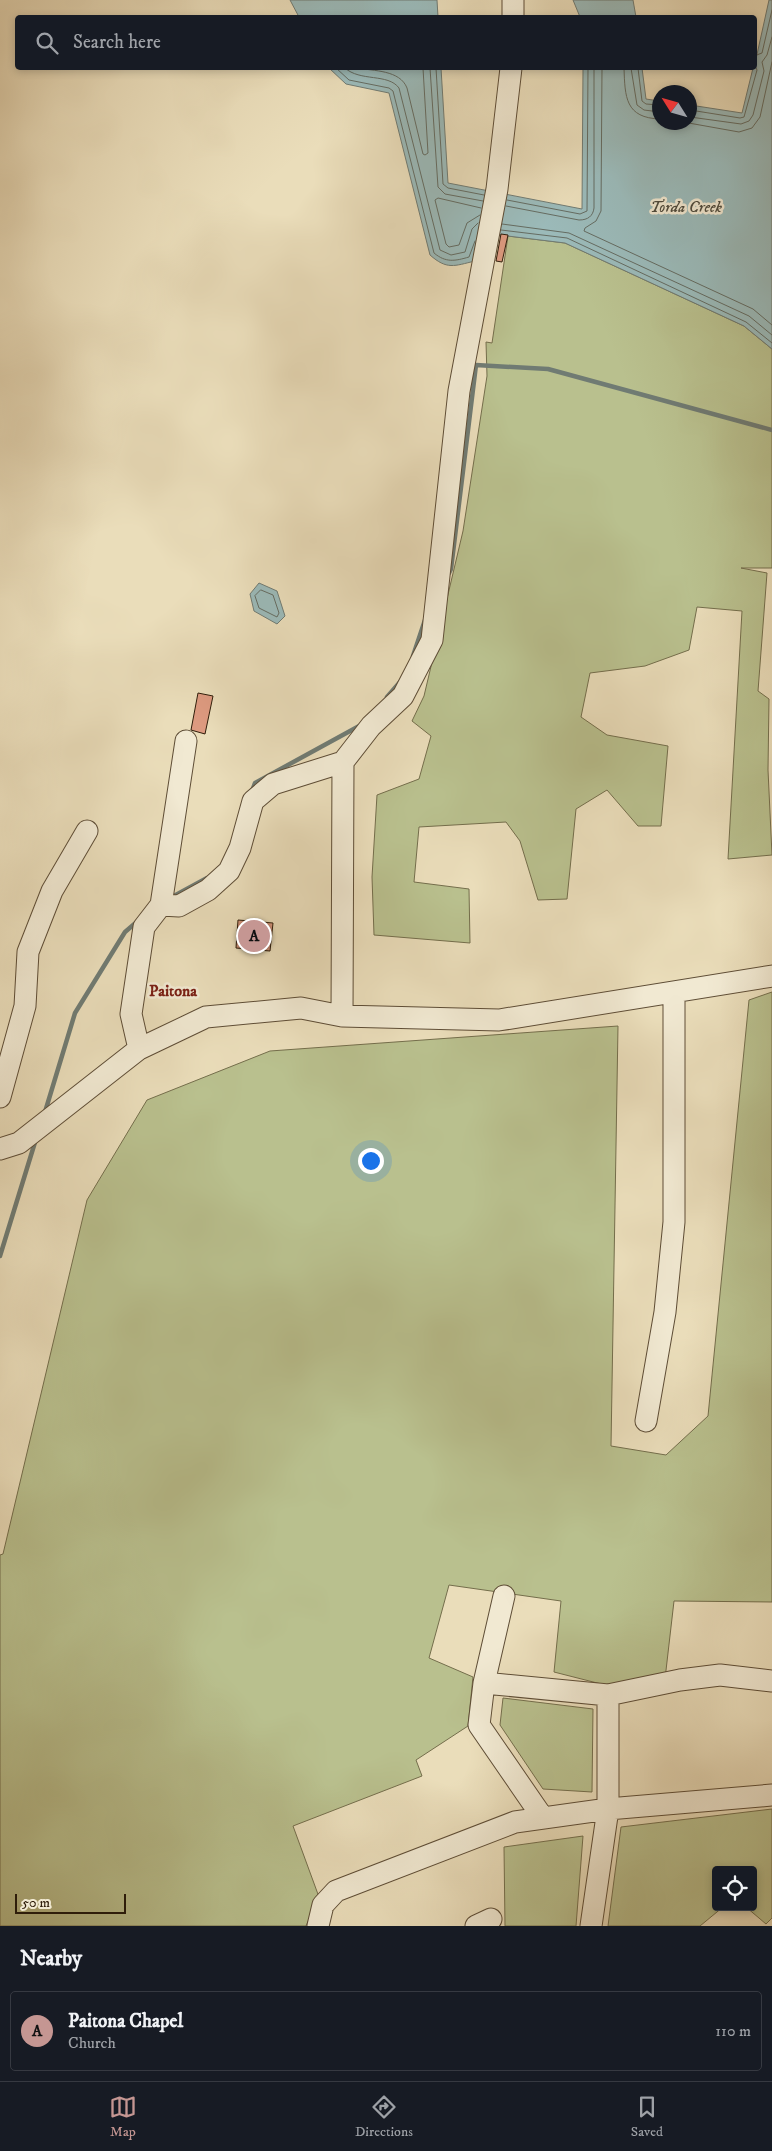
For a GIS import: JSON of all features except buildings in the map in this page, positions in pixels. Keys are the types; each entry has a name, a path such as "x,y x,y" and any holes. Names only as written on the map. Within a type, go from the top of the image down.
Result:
{"street":[{"path":"513,0 513,15"},
{"path":"162,905 180,906 208,890 229,872 240,848 253,801 273,784 343,762 371,726 403,696 432,640 459,391 497,189 511,70"},
{"path":"139,1049 131,1014 144,927 162,905 186,741"},
{"path":"342,1016 343,762"},
{"path":"0,1097 25,1006 28,952 52,891 88,832"},
{"path":"0,1149 19,1143 139,1049 206,1017 301,1008 342,1016 499,1020 772,976"},
{"path":"646,1421 665,1312 674,1222 674,992"},
{"path":"504,1596 484,1683 479,1725 543,1818"},
{"path":"484,1683 608,1695 680,1680 720,1675 772,1681"},
{"path":"591,1926 608,1809 608,1695"},
{"path":"318,1926 323,1905 336,1891 515,1822 608,1809 772,1795"}],"green space":[{"path":"508,236 565,243 744,326 772,349 772,568 741,568 767,573 758,691 769,699 768,770 772,855 728,859 742,611 697,607 689,650 645,666 590,673 581,717 607,735 668,746 661,826 638,826 607,790 576,809 567,899 538,900 520,841 506,822 419,827 414,882 469,889 470,943 374,935 372,877 377,795 419,779 431,736 412,721 424,696 463,531 487,376 486,342 492,343"},
{"path":"772,992 772,1602 674,1601 665,1679 609,1686 554,1672 561,1601 449,1585 429,1658 473,1677 468,1726 416,1760 422,1776 293,1826 319,1897 306,1926 0,1926 0,1555 3,1554 87,1200 147,1100 270,1051 618,1026 611,1446 666,1455 708,1416 749,1000"},
{"path":"503,1698 593,1709 592,1792 543,1789 500,1725"},
{"path":"772,1809 772,1918 766,1924 751,1911 757,1911 757,1866 712,1866 712,1911 718,1911 700,1926 608,1926 621,1827"},
{"path":"583,1836 576,1926 505,1926 504,1847"}],"water":[{"path":"290,0 437,0 438,15 298,15"},
{"path":"573,0 633,0 636,15 579,15"},
{"name":"Torda Creek","path":"769,0 772,0 772,349 744,326 565,243 483,233 475,261 451,266 436,260 430,255 389,93 346,84 331,70 441,70 448,183 582,209 583,70 642,70 646,99 652,100 652,130 697,130 697,106 742,113 753,70 757,70 757,54"},
{"path":"259,583 277,591 285,616 277,624 254,611 250,594"}],"waterway":[{"path":"449,573 476,365 548,369 772,430"},
{"path":"413,656 425,620"},
{"path":"387,697 400,682"},
{"path":"252,791 255,783 361,725"},
{"path":"172,897 207,878"},
{"path":"45,1112 75,1013 125,932 139,920"},
{"path":"0,1256 36,1139"}],"place":[{"name":"Paitona Chapel","path":"254,936"}],"district":[{"name":"Paitona","path":"173,991"}]}
